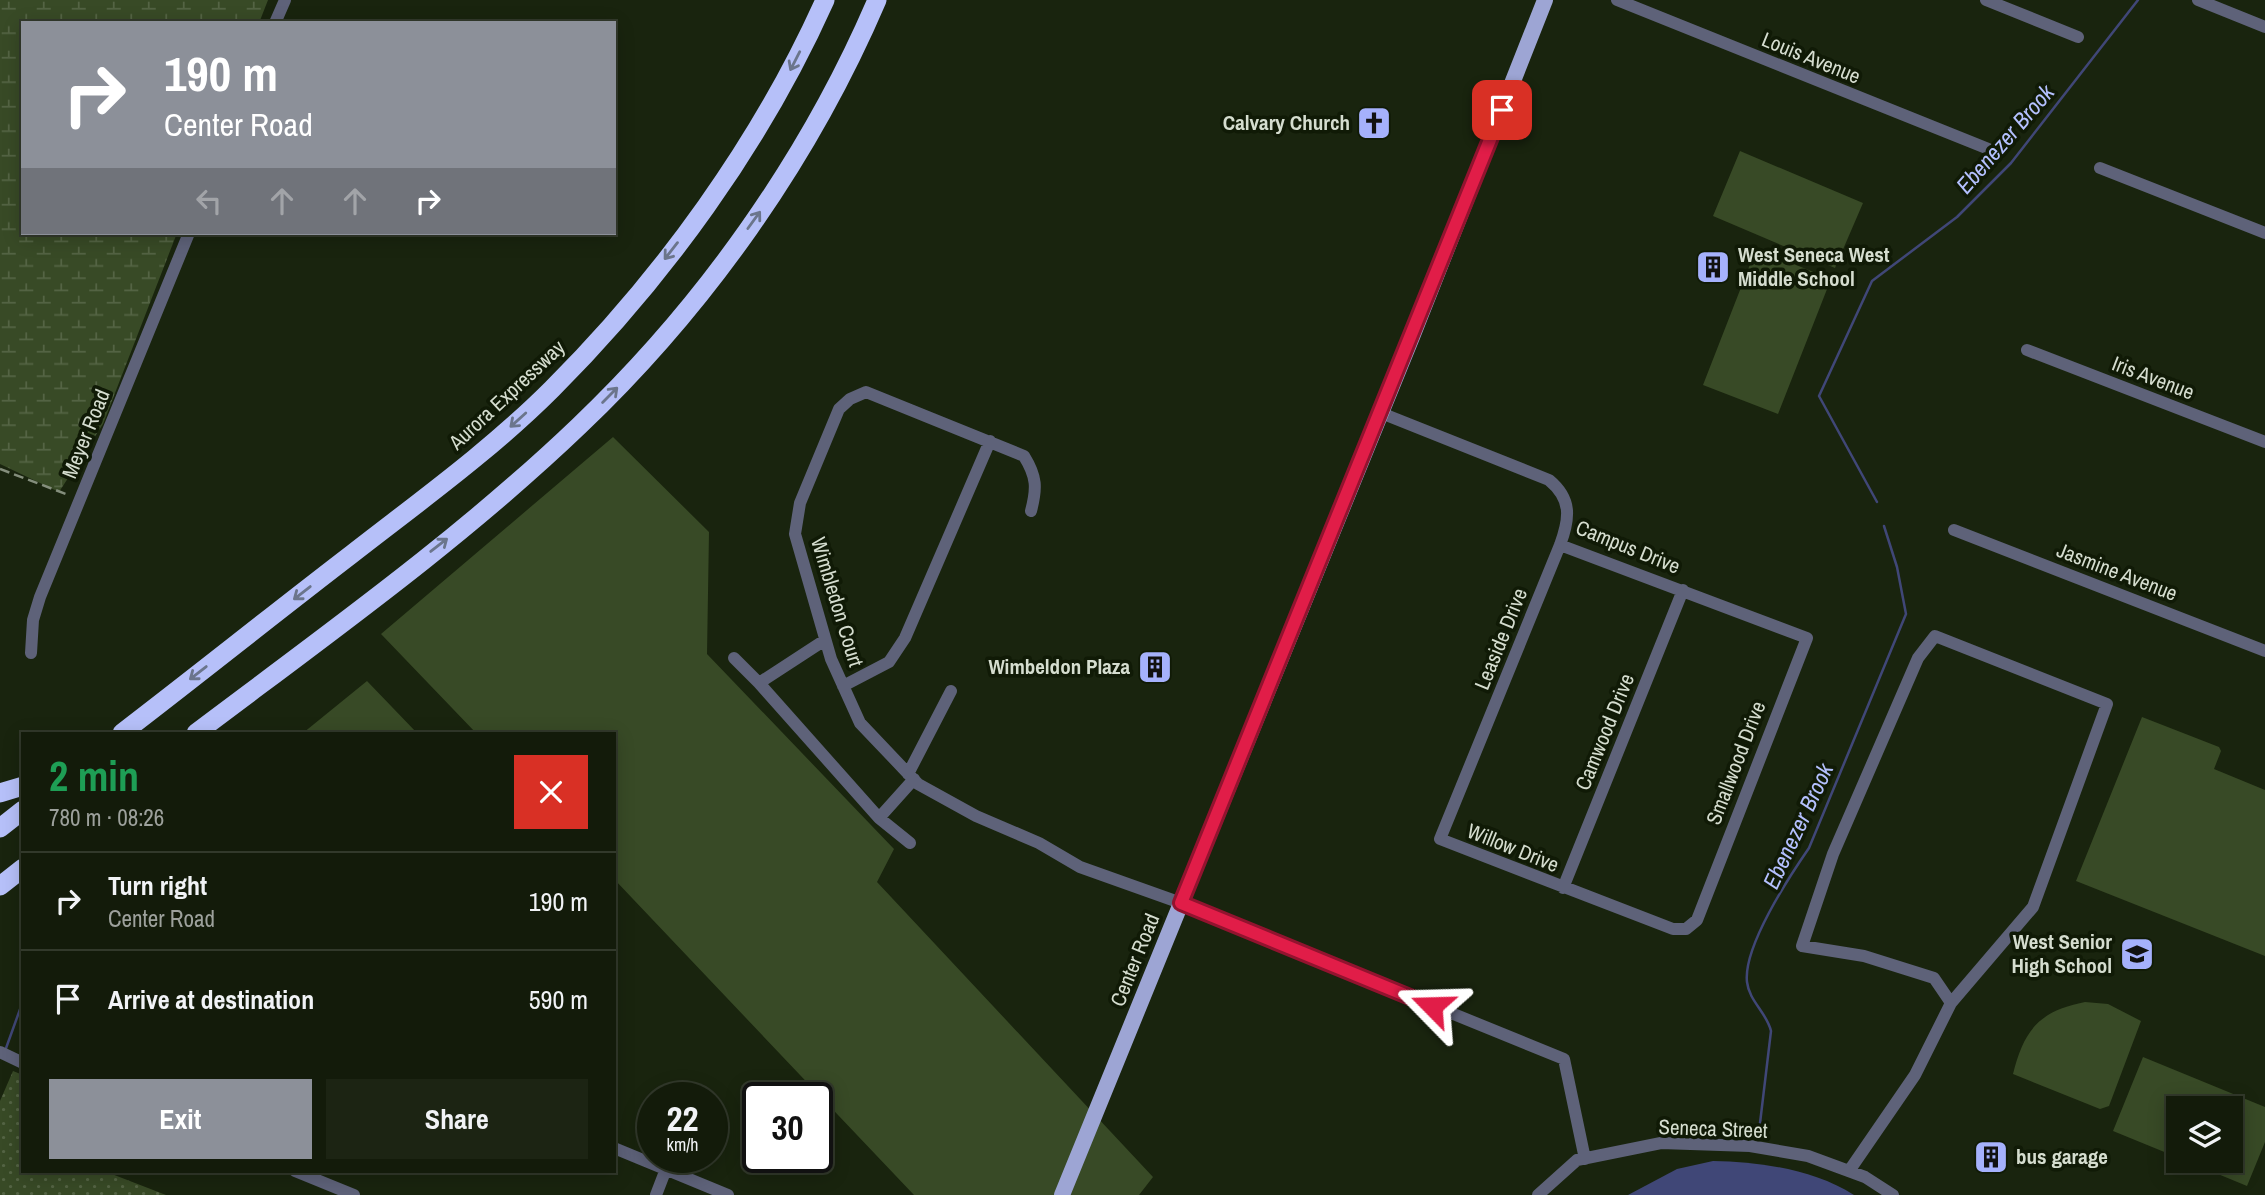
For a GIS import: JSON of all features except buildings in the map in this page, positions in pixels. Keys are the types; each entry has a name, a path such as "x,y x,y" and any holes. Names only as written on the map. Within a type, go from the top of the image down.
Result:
{"highway":[{"name":"Aurora Expressway","path":"123,732 495,441 552,389 596,342 684,234 741,152 782,86 825,0"},
{"path":"197,732 385,587 534,467 623,382 672,327 766,203 841,76 877,0"},
{"path":"0,793 21,787"},
{"path":"0,828 21,812"},
{"path":"0,886 21,870"}],"main road":[{"name":"Center Road","path":"1062,1195 1381,412 1545,0"}],"street":[{"path":"276,21 285,0"},
{"name":"Louis Avenue","path":"1617,0 1991,150"},
{"path":"1986,0 2078,37"},
{"path":"2197,0 2265,27"},
{"path":"2100,168 2265,233"},
{"name":"Meyer Road","path":"32,653 33,621 40,597 188,235"},
{"name":"Iris Avenue","path":"2027,350 2265,442"},
{"name":"Wimbledon Court","path":"1031,511 1038,487 1024,456 866,392 850,399 839,409 800,503 795,534 825,640 860,723 911,776 976,816 1039,842 1080,867 1181,903 1564,1059 1585,1159"},
{"name":"Campus Drive","path":"1381,412 1549,480 1564,495 1567,505 1567,525 1560,545 1755,618"},
{"name":"Wimbledon Court","path":"844,686 889,662 905,638 990,441"},
{"name":"Jasmine Avenue","path":"1954,530 2265,651"},
{"name":"Leaside Drive","path":"1478,749 1560,545"},
{"name":"Camwood Drive","path":"1563,888 1683,590"},
{"name":"Smallwood Drive","path":"1664,926 1686,929 1697,920 1807,638 1755,618"},
{"path":"1849,1171 1915,1075 1951,1003 2033,907 2107,704 1935,636 1918,658 1833,854 1802,946 1864,957 1934,978 1951,1003"},
{"path":"758,683 825,640"},
{"path":"734,658 880,818 910,843"},
{"path":"880,818 911,776 951,691"},
{"name":"Willow Drive","path":"1478,749 1440,839 1664,926"},
{"path":"0,1052 21,1062"},
{"name":"Seneca Street","path":"1538,1195 1577,1160 1661,1143 1750,1146 1808,1156 1865,1177 1893,1195"},
{"path":"616,1149 637,1157"},
{"path":"300,1173 354,1195"},
{"path":"656,1195 664,1173"},
{"path":"676,1173 728,1195"}],"green space":[{"path":"0,0 268,0 260,21 21,21 21,235 176,235 103,424 59,492 0,464"},
{"path":"1740,151 1863,203 1835,268 1713,216"},
{"path":"1756,249 1831,279 1778,414 1703,385"},
{"path":"613,437 709,532 707,654 894,849 877,882 1153,1177 1139,1195 914,1195 833,1110 833,1082 807,1082 616,881 616,732 475,732 381,634"},
{"path":"367,681 416,732 304,732"},
{"path":"2142,717 2219,747 2221,751 2214,769 2265,790 2265,956 2076,881"},
{"path":"2085,1002 2108,1004 2141,1021 2109,1106 2100,1109 2013,1074 2022,1045 2036,1025 2056,1011"},
{"path":"2143,1057 2238,1096 2166,1096 2166,1153 2113,1131"},
{"path":"13,1071 21,1074 21,1173 109,1173 166,1195 0,1195 0,1101"},
{"path":"2243,1098 2265,1107 2265,1142 2247,1186 2216,1173 2243,1173"}],"water":[{"path":"1713,1161 1750,1163 1804,1173 1854,1195 1628,1195 1677,1169"}],"waterway":[{"name":"Ebenezer Brook","path":"1877,502 1819,396 1872,281 1957,217 2011,163 2138,0"},
{"name":"Ebenezer Brook","path":"1758,1140 1771,1031 1748,989 1748,967 1752,950 1769,913 1809,848 1906,614 1897,567 1884,526"},
{"path":"5,1051 21,1007"}],"railway":[{"path":"0,469 66,494"}],"place":[{"name":"Calvary Church","path":"1374,123"},
{"name":"West Seneca West Middle School","path":"1713,267"},
{"name":"Wimbeldon Plaza","path":"1155,667"},
{"name":"West Senior High School","path":"2137,954"},
{"name":"bus garage","path":"1991,1157"}],"route":[{"path":"1432,1006 1181,903 1502,110"}]}
